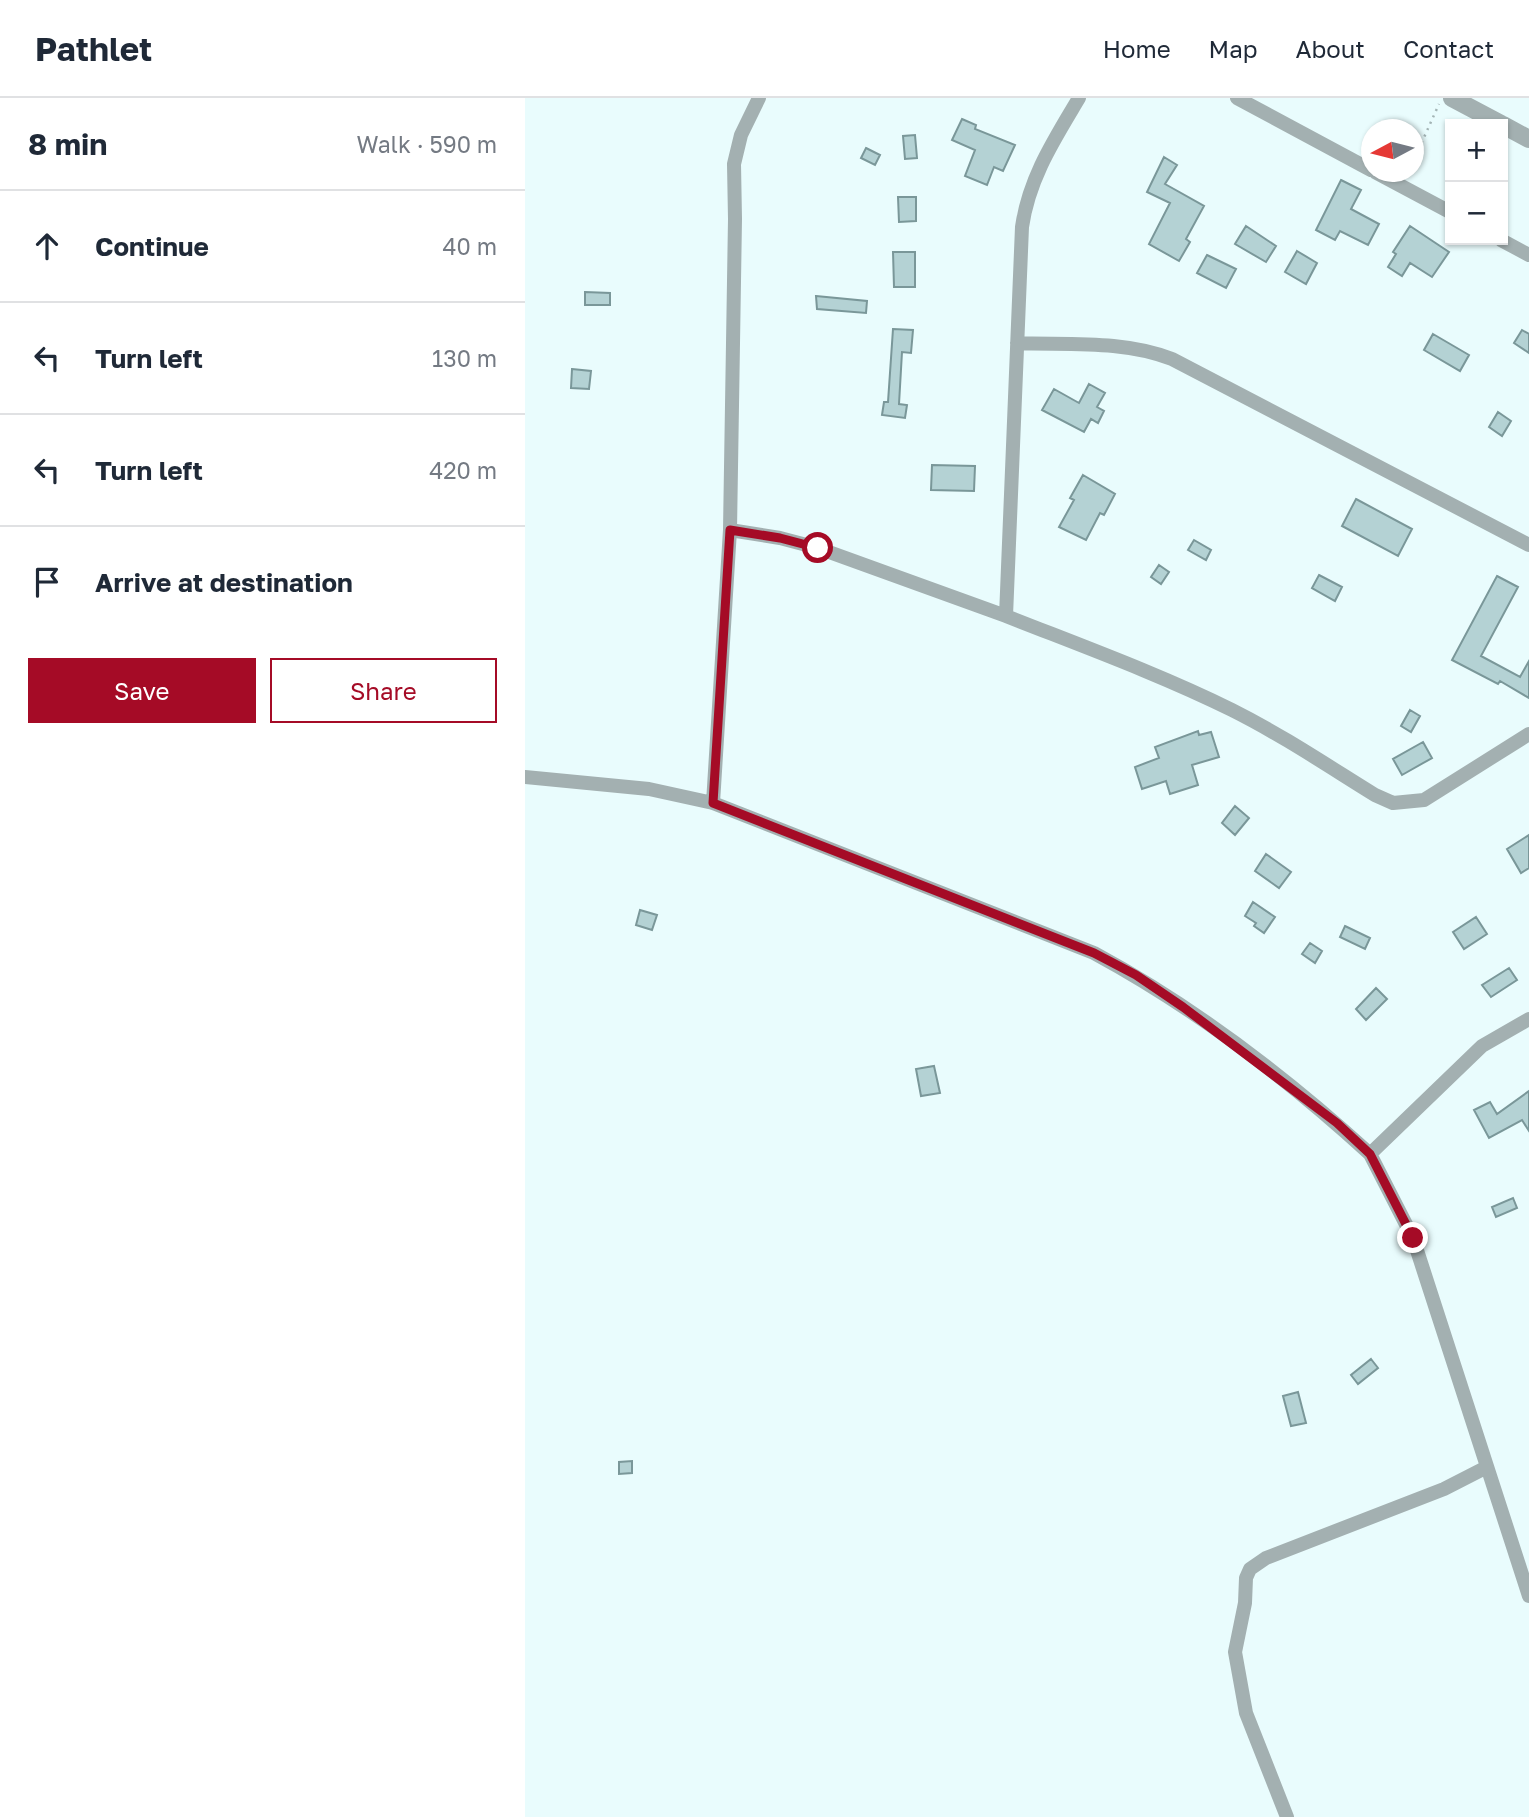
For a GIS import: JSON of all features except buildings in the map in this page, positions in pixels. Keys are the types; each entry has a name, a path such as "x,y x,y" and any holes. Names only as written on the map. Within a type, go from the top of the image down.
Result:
{"street":[{"path":"713,803 730,530 734,164 741,135 759,98"},
{"path":"1006,616 1025,205 1032,181 1079,98"},
{"path":"1237,98 1361,165"},
{"path":"1453,98 1491,119"},
{"path":"1508,128 1529,139"},
{"path":"1394,182 1445,209"},
{"path":"1508,244 1529,255"},
{"path":"1017,343 1121,346 1151,351 1172,359 1529,545"},
{"path":"730,530 780,538 818,548 1006,616 1163,678 1270,730 1375,795 1393,803 1424,800 1529,734"},
{"path":"525,776 649,789 713,803 1094,953 1136,975 1183,1007 1306,1098 1370,1154 1413,1238 1529,1596"},
{"path":"1370,1154 1482,1046 1529,1019"},
{"path":"1287,1817 1246,1713 1235,1652 1245,1603 1246,1578 1250,1569 1266,1558 1444,1489 1487,1467"}],"path":[{"path":"1424,137 1441,98"}],"route":[{"path":"818,548 780,538 730,530 713,803 1094,953 1136,975 1306,1098 1370,1154 1413,1238"}]}
